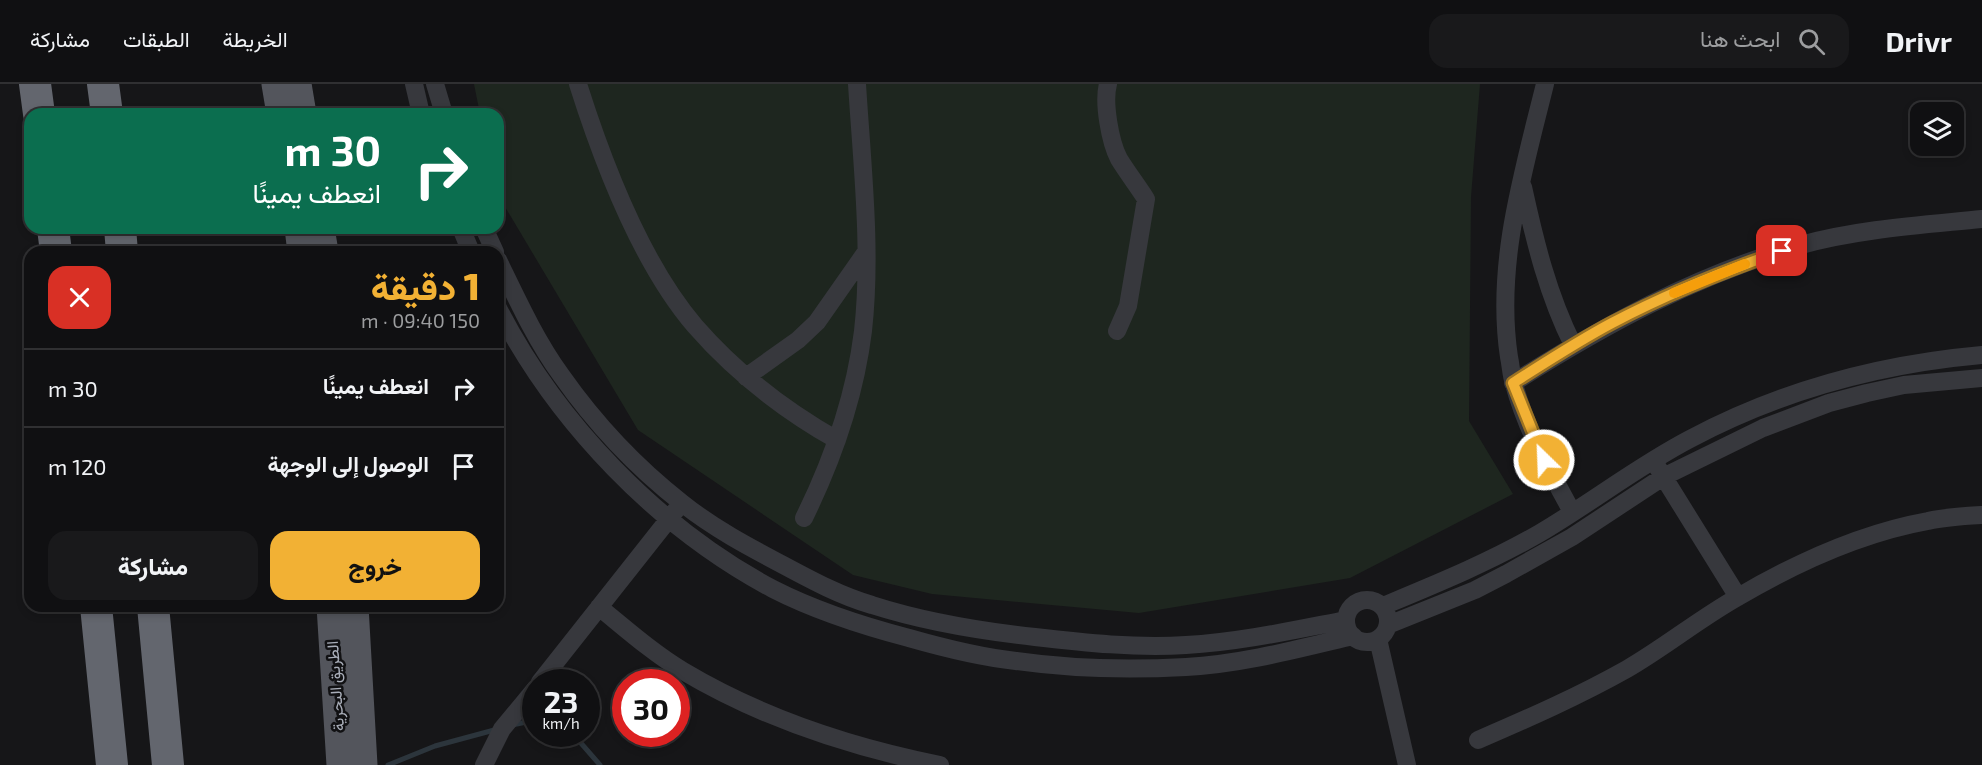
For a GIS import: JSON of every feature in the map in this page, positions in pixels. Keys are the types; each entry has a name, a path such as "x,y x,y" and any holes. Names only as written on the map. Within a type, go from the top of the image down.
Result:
{"highway":[{"path":"35,84 38,108"},
{"path":"103,84 106,108"},
{"path":"97,612 112,765"},
{"path":"154,612 168,765"}],"main road":[{"path":"275,84 279,108"},
{"path":"298,84 302,108"},
{"name":"الطريق البحرية","path":"330,612 340,765"},
{"name":"الطريق البحرية","path":"355,612 364,765"}],"street":[{"path":"414,84 420,108"},
{"path":"435,84 442,108"},
{"path":"578,84 629,219 648,255 694,325 746,377 791,412 837,440"},
{"path":"804,518 837,440 857,367 863,331 866,252 857,84"},
{"path":"1108,84 1106,114 1118,156 1146,199 1128,306 1117,331"},
{"path":"1545,84 1512,225 1504,299 1513,383 1537,445 1572,512"},
{"path":"1521,180 1547,283 1572,345"},
{"path":"1513,383 1572,345 1621,318 1725,271 1802,245 1904,227 1982,219"},
{"path":"746,377 798,340 817,322 866,252"},
{"path":"504,272 528,321 560,374 598,422 635,461 682,503 742,543 821,585 872,605 936,622 1075,642 1155,646 1189,645 1262,635 1349,628"},
{"path":"504,319 532,368 575,426 620,474 670,518 718,555 775,590 854,622 930,644 989,657 1017,662 1105,668 1187,667 1226,663 1349,628"},
{"path":"1383,606 1495,558 1653,460 1723,423 1761,407 1863,373 1947,357 1982,355"},
{"path":"1407,765 1383,632 1388,618 1383,606 1376,601 1368,599 1353,605 1348,612 1349,628 1360,641 1369,642 1383,632 1506,574 1572,537 1663,477 1763,428 1828,403 1867,393 1904,386 1982,378"},
{"path":"1653,460 1737,597"},
{"path":"551,669 682,503"},
{"path":"1478,740 1573,697 1629,668 1737,597 1808,560 1887,530 1928,520 1982,515"},
{"path":"599,608 661,657 754,708 850,743 940,765"},
{"path":"484,765 502,729 522,705"}],"shaded area":[{"path":"474,84 1480,84 1471,197 1469,421 1513,494 1350,578 1139,613 932,594 853,575 638,430 504,205 504,108 479,108"}],"waterway":[{"path":"512,725 522,723"},
{"path":"388,765 435,746 498,729"},
{"path":"584,747 600,765"}],"slow traffic":[{"path":"1674,293 1745,264"}],"route":[{"path":"1544,460 1513,383 1572,345 1648,305 1725,271 1782,251"}]}
